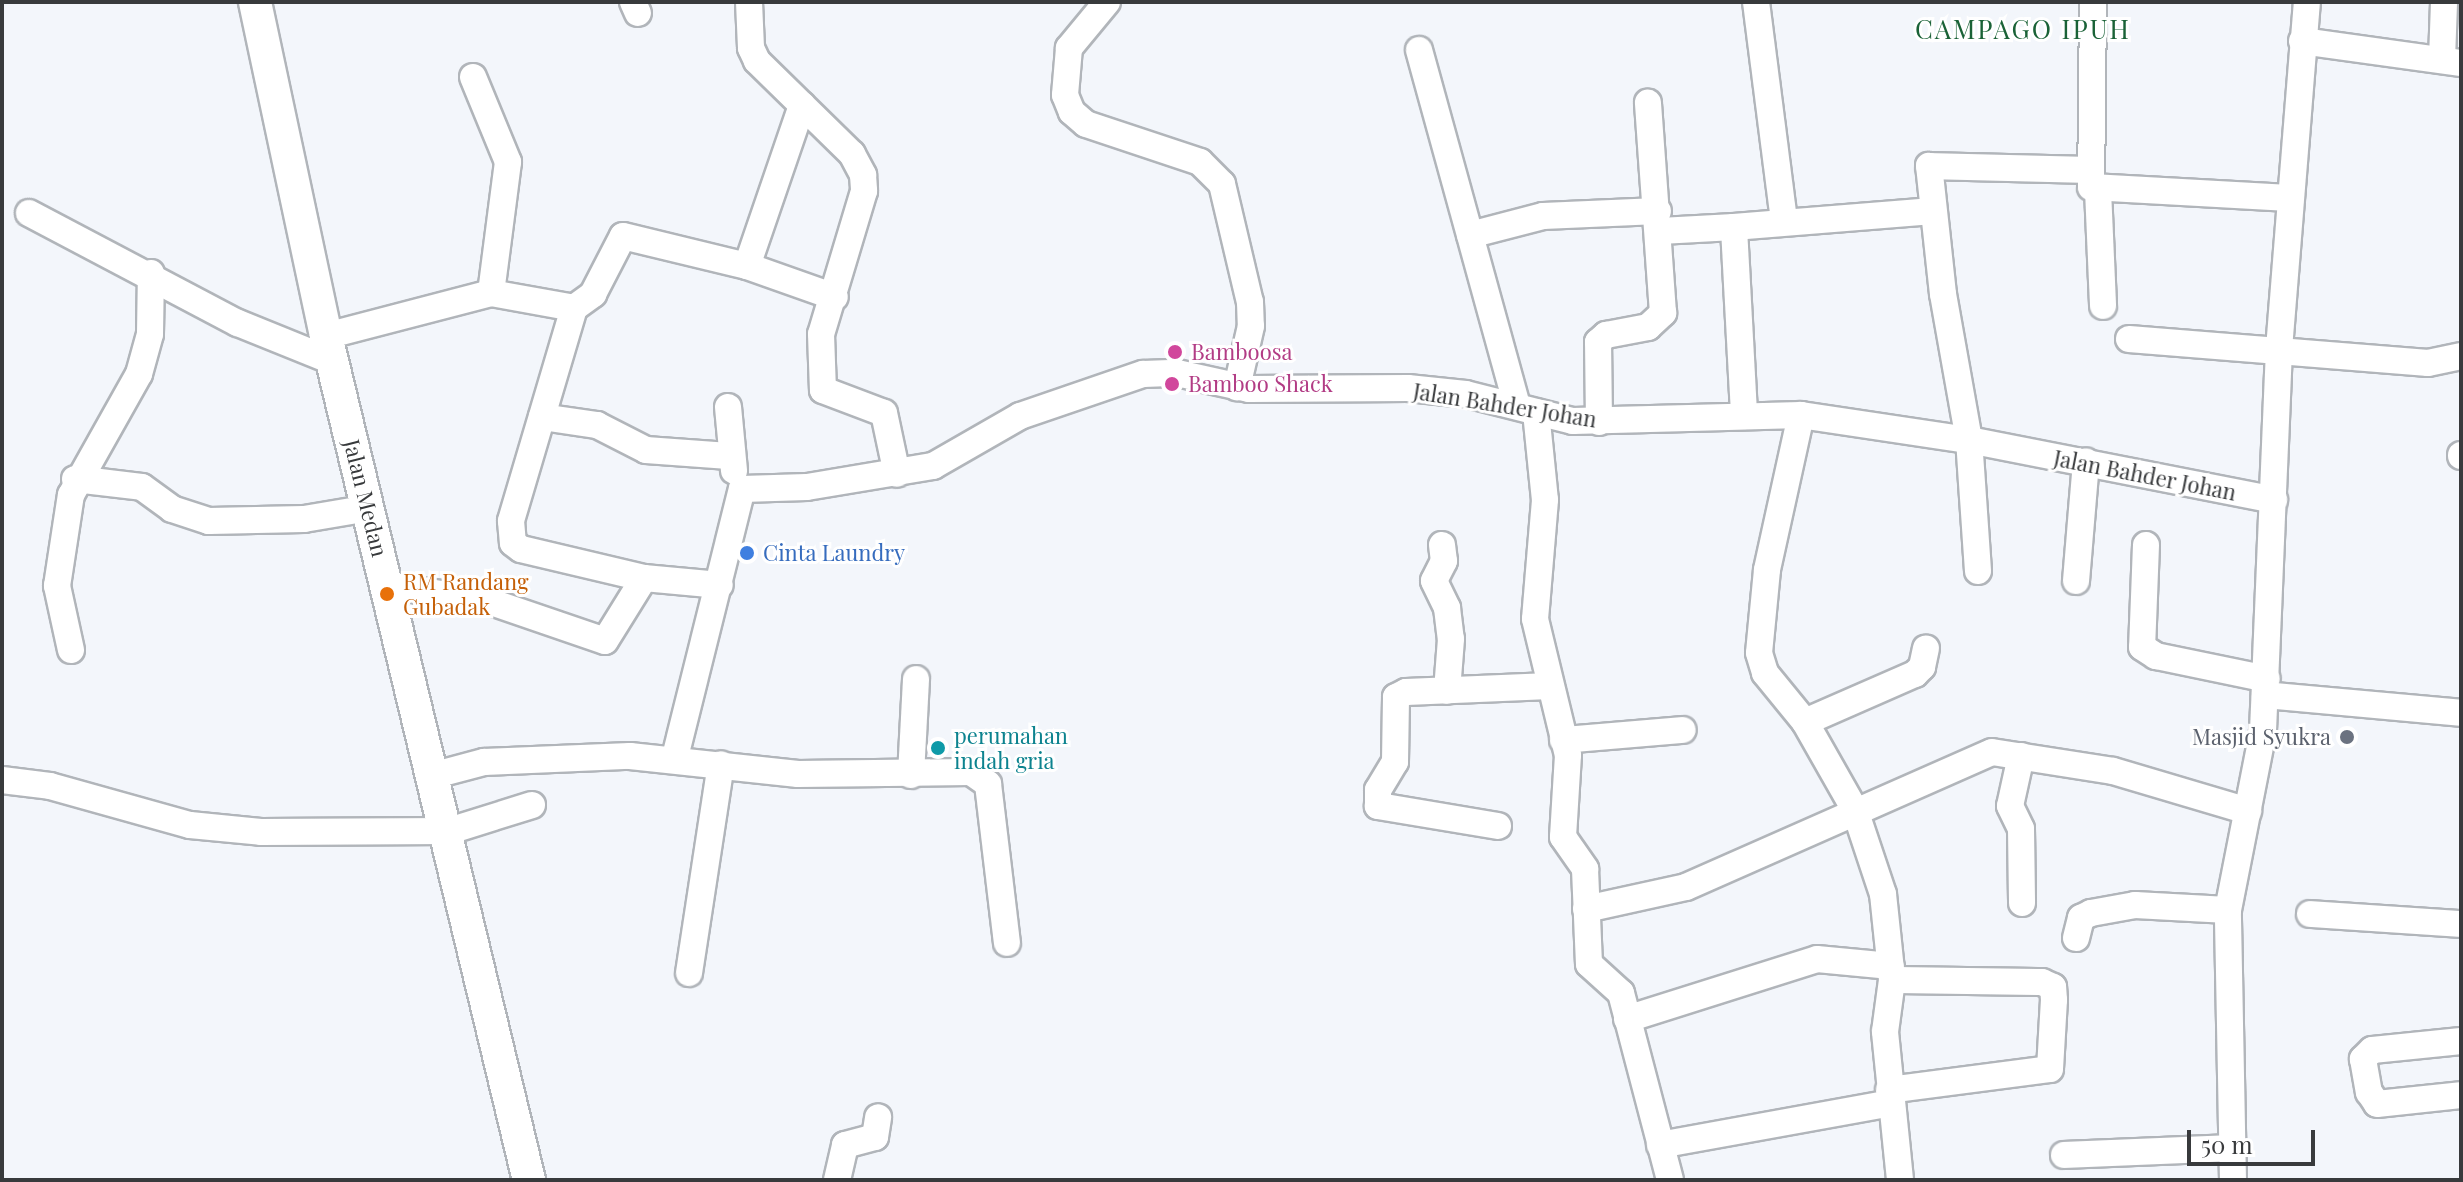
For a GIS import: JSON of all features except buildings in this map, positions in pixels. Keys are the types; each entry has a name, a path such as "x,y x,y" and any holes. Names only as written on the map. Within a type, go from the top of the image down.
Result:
{"main road":[{"name":"Jalan Medan","path":"255,2 329,349 449,831 529,1180"}],"street":[{"path":"749,2 749,31 757,61 852,154 863,175 835,297 821,334 823,390 884,413 897,474"},
{"path":"1107,2 1069,48 1065,95 1072,112 1086,124 1200,162 1222,184 1250,302 1251,326 1237,387"},
{"path":"1756,2 1784,220"},
{"path":"2093,2 2093,180 2103,306"},
{"path":"2233,1180 2228,910 2248,811 2266,687 2279,349 2307,2"},
{"path":"2302,41 2451,62 2444,2"},
{"path":"1419,50 1470,235 1527,409 1545,500 1535,619 1543,686 1568,755 1563,837 1582,861 1589,964 1621,993 1670,1180"},
{"path":"473,77 508,162 491,293"},
{"path":"1599,422 1598,342 1606,335 1648,327 1663,313 1659,221 1648,103"},
{"path":"747,266 802,105"},
{"path":"1978,571 1969,440 1932,211 1929,166 2290,198"},
{"path":"1470,235 1543,216 1734,227 1784,220 1932,211"},
{"path":"29,213 151,273 238,323 329,349 491,293 574,308"},
{"path":"1734,227 1744,413"},
{"path":"720,585 644,578 521,549 513,543 511,521 574,308 593,294 623,236 747,266 835,297"},
{"path":"71,650 57,586 75,479 139,374 150,334 151,273"},
{"path":"2129,339 2428,363 2461,356"},
{"name":"Jalan Bahder Johan","path":"742,489 807,487 933,466 1020,416 1143,374 1177,373 1237,387 1408,388 1599,422 1744,413 1801,415 2086,461 2274,500"},
{"path":"675,757 742,489 729,456 728,407"},
{"path":"1801,415 1767,570 1759,653 1765,673 1805,722 1855,810 1883,894 1892,973 1885,1032 1900,1180"},
{"path":"542,417 597,425 646,450 729,456"},
{"path":"2076,581 2086,461"},
{"path":"75,479 142,487 172,509 209,521 304,519 369,508"},
{"path":"1442,545 1444,561 1434,581 1447,608 1451,639 1447,691"},
{"path":"2146,545 2141,640 2147,653 2266,687 2461,713"},
{"path":"388,585 494,603 605,641 644,578"},
{"path":"1805,722 1915,674 1922,667 1926,648"},
{"path":"911,775 916,679"},
{"path":"1498,826 1378,806 1378,790 1395,762 1396,697 1406,692 1495,691 1543,686"},
{"path":"1563,740 1683,730"},
{"path":"1586,909 1686,887 1980,756 2000,752 2113,771 2248,811"},
{"path":"2021,756 2010,806 2021,829 2022,903"},
{"path":"435,775 524,759 675,757 798,774 971,772 988,784 1007,943"},
{"path":"689,973 721,764"},
{"path":"2,780 50,786 218,829 449,831 532,805"},
{"path":"2076,938 2081,918 2091,913 2135,905 2228,910"},
{"path":"2310,914 2461,924"},
{"path":"1627,1019 1817,959 1892,973 2042,982 2053,987 2050,1069 1890,1096 1660,1145"},
{"path":"2461,1041 2372,1050 2363,1059 2369,1092 2377,1104 2461,1095"},
{"path":"837,1180 845,1145 875,1137 878,1117"},
{"path":"2064,1155 2232,1148"}],"place":[{"name":"Bamboosa","path":"1175,352"},
{"name":"Bamboo Shack","path":"1172,384"},
{"name":"Cinta Laundry","path":"747,553"},
{"name":"RM Randang Gubadak","path":"387,594"},
{"name":"Masjid Syukra","path":"2347,737"},
{"name":"perumahan indah gria","path":"938,748"}],"district":[{"name":"CAMPAGO IPUH","path":"2023,29"}]}
